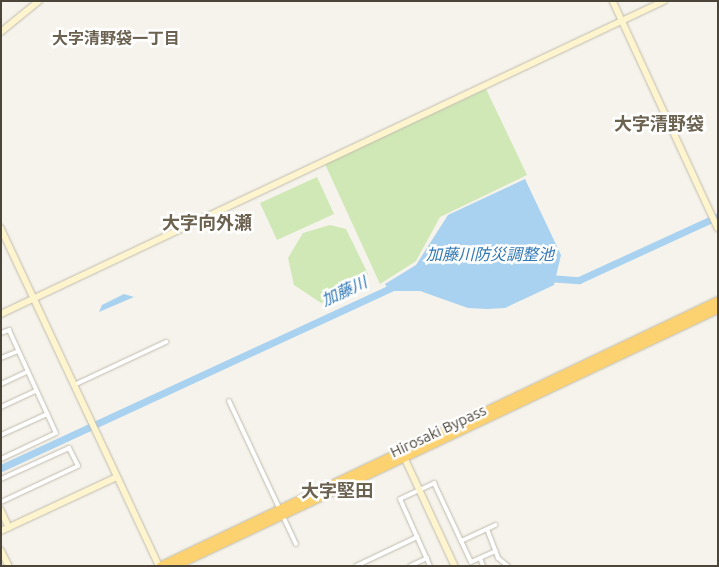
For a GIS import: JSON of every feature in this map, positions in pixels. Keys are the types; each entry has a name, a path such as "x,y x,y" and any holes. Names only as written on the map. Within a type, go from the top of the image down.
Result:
{"highway":[{"name":"Hirosaki Bypass","path":"160,566 718,301"},
{"name":"Hirosaki Bypass","path":"402,452 718,309"},
{"name":"Hirosaki Bypass","path":"175,566 280,510"}],"street":[{"path":"1,32 39,1"},
{"path":"613,1 718,228"},
{"path":"1,314 664,1"},
{"path":"1,228 160,566"},
{"path":"1,333 9,330 56,433 1,459"},
{"path":"74,385 166,342"},
{"path":"1,358 18,351"},
{"path":"1,384 28,372"},
{"path":"1,407 36,391"},
{"path":"229,401 296,544"},
{"path":"1,435 47,414"},
{"path":"1,479 69,448 78,466 1,502"},
{"path":"402,452 455,566"},
{"path":"1,531 117,476"},
{"path":"430,566 400,499 434,483 471,562 496,551"},
{"path":"1,510 10,527"},
{"path":"461,541 496,525"},
{"path":"487,529 496,551 508,566"},
{"path":"356,566 417,537"},
{"path":"1,550 8,566"},
{"path":"410,566 427,558"},
{"path":"480,558 483,566"}],"green space":[{"path":"486,89 527,175 440,217 416,261 380,284 325,164"},
{"path":"317,177 334,214 277,240 260,203"},
{"path":"330,225 346,229 368,274 355,290 321,303 294,285 288,258 303,233"}],"water":[{"name":"加藤川防災調整池","path":"525,179 561,255 554,285 505,308 487,309 468,308 420,291 389,291 385,284 416,265 448,215"},
{"path":"124,294 134,297 99,312 102,305"}],"waterway":[{"name":"加藤川","path":"548,278 579,280 718,216"},
{"name":"加藤川","path":"1,468 395,286"}],"district":[{"name":"大字清野袋一丁目","path":"116,38"},
{"name":"大字清野袋","path":"659,123"},
{"name":"大字向外瀬","path":"207,222"},
{"name":"大字堅田","path":"337,490"}]}
